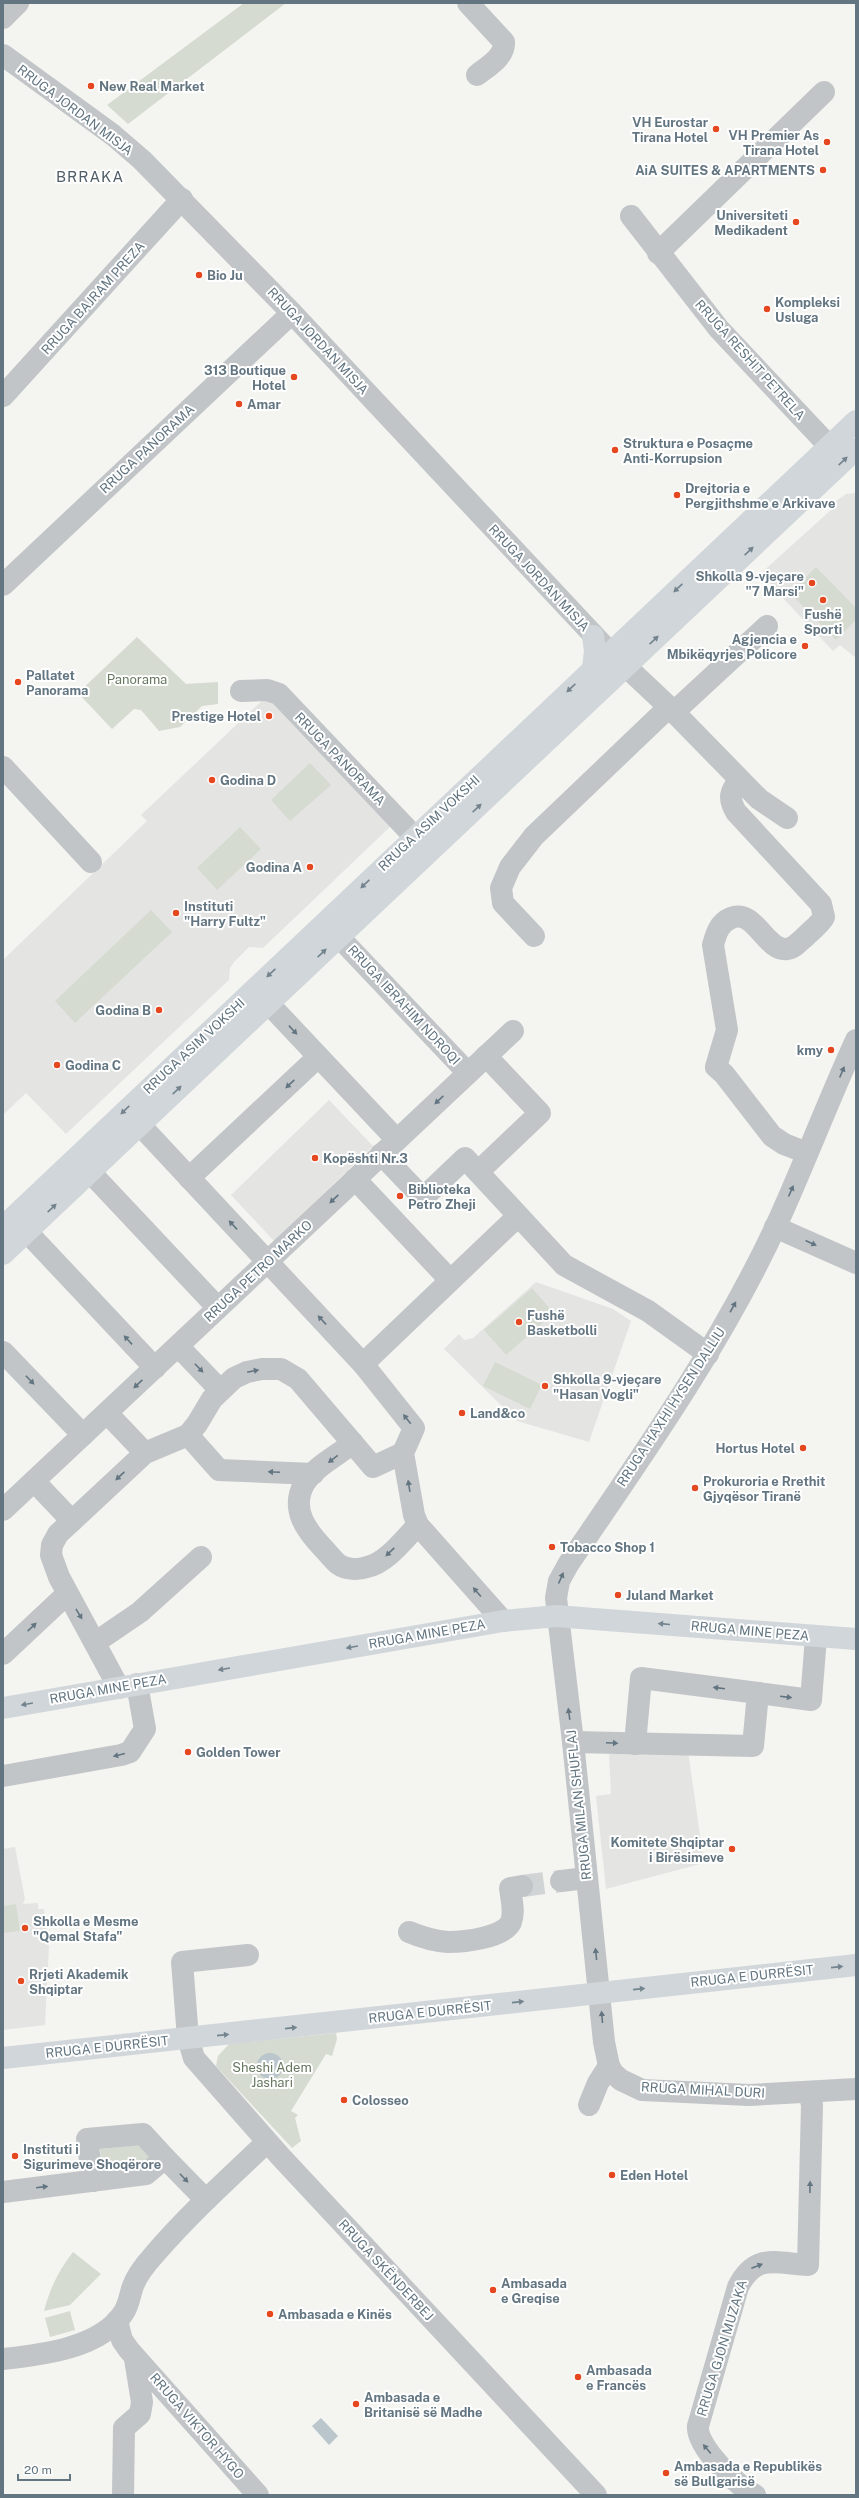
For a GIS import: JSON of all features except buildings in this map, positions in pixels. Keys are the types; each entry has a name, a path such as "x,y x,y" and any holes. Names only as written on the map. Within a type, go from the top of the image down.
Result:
{"main road":[{"name":"RRUGA ASIM VOKSHI","path":"3,1254 339,937 421,845 593,668 856,421"},
{"name":"RRUGA ASIM VOKSHI","path":"3,1226 421,845 626,667 856,449"},
{"path":"593,636 595,651 593,668"},
{"name":"RRUGA MINE PEZA","path":"3,1708 503,1621 557,1616 856,1640"},
{"name":"RRUGA E DURRËSIT","path":"3,2058 856,1965"}],"street":[{"path":"3,18 18,3"},
{"path":"468,3 504,42 504,47 496,60 477,75"},
{"name":"RRUGA JORDAN MISJA","path":"3,55 113,135 182,199 292,313 593,636 672,710 759,799 787,818"},
{"path":"658,252 778,134 824,92"},
{"name":"RRUGA BAJRAM PREZA","path":"3,396 182,199"},
{"name":"RRUGA RESHIT PETRELA","path":"631,216 718,329 829,446"},
{"name":"RRUGA PANORAMA","path":"3,585 292,313"},
{"path":"534,936 503,903 501,888 510,867 534,836 672,710 767,626"},
{"name":"RRUGA PANORAMA","path":"241,691 267,690 278,694 421,845"},
{"path":"3,767 91,862"},
{"path":"739,780 730,792 730,801 736,812 821,904 824,917 797,944 787,949 778,947 744,917 736,916 723,922 717,932 713,945 727,1030 716,1067 724,1074 772,1136 784,1144 807,1153"},
{"name":"RRUGA IBRAHIM NDROQI","path":"339,937 468,1073"},
{"path":"268,1004 318,1057 389,1147 423,1198 465,1158 564,1265 648,1311 708,1354"},
{"name":"RRUGA PETRO MARKO","path":"6,1503 34,1481 513,1031"},
{"name":"RRUGA HAXHI HYSEN DALLIU","path":"557,1616 556,1598 559,1581 569,1563 708,1354 775,1227 856,1040"},
{"path":"478,1172 540,1113 486,1056"},
{"path":"189,1178 318,1057"},
{"path":"140,1126 363,1364 414,1428 403,1454 414,1515 418,1525 503,1621"},
{"path":"90,1172 218,1308"},
{"path":"355,1179 450,1280"},
{"path":"363,1364 518,1216"},
{"path":"775,1227 856,1263"},
{"path":"27,1232 155,1368"},
{"path":"178,1346 220,1390"},
{"path":"3,1352 83,1435"},
{"path":"3,1776 121,1755 130,1752 145,1729 128,1686 96,1642 67,1594 51,1554 52,1544 58,1534 145,1453 188,1435 197,1424 212,1399 234,1378 247,1372 262,1369 281,1369 298,1379 373,1467 403,1454"},
{"path":"107,1413 145,1453"},
{"path":"188,1435 219,1470 313,1474"},
{"path":"353,1443 313,1474 304,1485 299,1508 302,1522 307,1531 339,1565 351,1569 368,1567 381,1560 418,1525"},
{"path":"34,1481 72,1521"},
{"path":"96,1642 140,1612 201,1556"},
{"path":"3,1654 67,1594"},
{"name":"RRUGA MILAN SHUFLAJ","path":"557,1616 573,1742 600,1993"},
{"path":"636,1744 641,1678 812,1700 816,1637"},
{"path":"573,1742 753,1746 758,1693"},
{"path":"561,1881 587,1878"},
{"path":"408,1932 449,1942 491,1936 502,1931 510,1923 512,1914 510,1888 522,1886"},
{"name":"RRUGA SKËNDERBEJ","path":"248,1955 182,1962 188,2038 194,2058 267,2142 596,2495"},
{"path":"589,2105 598,2083 609,2066 600,1993"},
{"name":"RRUGA MIHAL DURI","path":"609,2066 621,2080 642,2090 750,2095 856,2089"},
{"name":"RRUGA GJON MUZAKA","path":"755,2495 719,2464 700,2441 698,2426 738,2287 745,2274 753,2266 766,2263 808,2265 812,2105 809,2092"},
{"path":"93,2181 88,2139 143,2134 206,2200"},
{"path":"3,2359 34,2356 78,2345 99,2334 117,2321 125,2311 139,2274 153,2256 206,2200 267,2142"},
{"path":"3,2192 146,2174 165,2158"},
{"name":"RRUGA VIKTOR HYGO","path":"117,2321 122,2340 135,2358 159,2382 258,2495"},
{"name":"RRUGA VIKTOR HYGO","path":"123,2495 124,2428 140,2414 142,2402 135,2358"}],"shaded area":[{"name":"Shkolla 9-vjeçare \"7 Marsi\"","path":"856,493 856,658 840,645 833,651 760,574 832,509 831,507 836,501 846,494"},
{"name":"Instituti \"Harry Fultz\"","path":"268,695 392,825 263,948 249,947 230,968 229,980 66,1134 26,1093 3,1115 3,960 147,821 141,815"},
{"name":"Kopështi Nr.3","path":"329,1100 373,1146 274,1241 231,1195"},
{"name":"Shkolla 9-vjeçare \"Hasan Vogli\"","path":"536,1282 613,1309 631,1321 589,1442 517,1421 444,1349 459,1334 464,1340 473,1338"},
{"path":"688,1751 704,1863 606,1889 596,1796 611,1794 609,1754"},
{"name":"Shkolla e Mesme \"Qemal Stafa\"","path":"15,1847 25,1899 23,1904 38,1903 38,1909 44,1909 49,1947 45,2025 3,2030 3,1849"},
{"path":"270,2053 279,2057 283,2066 279,2075 270,2079 261,2075 257,2066 261,2057"},
{"path":"321,2418 338,2436 329,2445 312,2426"}],"green space":[{"path":"244,3 286,3 128,124 107,105"},
{"name":"Fushë Sporti","path":"816,567 856,608 856,620 836,640 790,593"},
{"name":"Panorama","path":"137,637 186,684 218,682 218,704 202,706 180,727 159,731 141,710 134,709 112,729 78,693"},
{"path":"310,763 331,785 290,821 271,800"},
{"path":"240,827 261,849 217,890 197,868"},
{"path":"151,910 172,932 75,1023 55,1001"},
{"name":"Fushë Basketbolli","path":"532,1288 554,1313 506,1355 484,1330"},
{"path":"495,1362 542,1385 530,1409 483,1386"},
{"path":"16,1904 20,1931 3,1933 3,1906"},
{"name":"Sheshi Adem Jashari","path":"336,2033 337,2039 332,2056 326,2054 291,2111 298,2115 295,2118 301,2141 292,2148 216,2066 218,2056 229,2044"},
{"path":"140,2145 151,2158 142,2166 102,2170 100,2149"},
{"path":"73,2252 101,2274 70,2305 44,2311 56,2280 63,2266"},
{"path":"70,2311 75,2330 50,2337 45,2318"}],"tunnel":[{"path":"522,1886 561,1881"}],"place":[{"name":"New Real Market","path":"91,86"},
{"name":"VH Eurostar Tirana Hotel","path":"716,129"},
{"name":"VH Premier As Tirana Hotel","path":"827,142"},
{"name":"AiA SUITES & APARTMENTS","path":"823,170"},
{"name":"Universiteti Medikadent","path":"796,222"},
{"name":"Bio Ju","path":"199,275"},
{"name":"Kompleksi Usluga","path":"767,309"},
{"name":"313 Boutique Hotel","path":"294,377"},
{"name":"Amar","path":"239,404"},
{"name":"Struktura e Posaçme Anti-Korrupsion","path":"615,450"},
{"name":"Drejtoria e Pergjithshme e Arkivave","path":"677,495"},
{"name":"Shkolla 9-vjeçare \"7 Marsi\"","path":"812,583"},
{"name":"Fushë Sporti","path":"823,600"},
{"name":"Agjencia e Mbikëqyrjes Policore","path":"805,646"},
{"name":"Pallatet Panorama","path":"18,682"},
{"name":"Prestige Hotel","path":"269,716"},
{"name":"Godina D","path":"212,780"},
{"name":"Godina A","path":"310,867"},
{"name":"Instituti \"Harry Fultz\"","path":"176,913"},
{"name":"Godina B","path":"159,1010"},
{"name":"kmy","path":"831,1050"},
{"name":"Godina C","path":"57,1065"},
{"name":"Kopështi Nr.3","path":"315,1158"},
{"name":"Biblioteka Petro Zheji","path":"400,1196"},
{"name":"Fushë Basketbolli","path":"519,1322"},
{"name":"Shkolla 9-vjeçare \"Hasan Vogli\"","path":"545,1386"},
{"name":"Land&co","path":"462,1413"},
{"name":"Hortus Hotel","path":"803,1448"},
{"name":"Prokuroria e Rrethit Gjyqësor Tiranë","path":"695,1488"},
{"name":"Tobacco Shop 1","path":"552,1547"},
{"name":"Juland Market","path":"618,1595"},
{"name":"Golden Tower","path":"188,1752"},
{"name":"Komitete Shqiptar i Birësimeve","path":"732,1849"},
{"name":"Shkolla e Mesme \"Qemal Stafa\"","path":"25,1928"},
{"name":"Rrjeti Akademik Shqiptar","path":"21,1981"},
{"name":"Colosseo","path":"344,2100"},
{"name":"Instituti i Sigurimeve Shoqërore","path":"15,2156"},
{"name":"Eden Hotel","path":"612,2175"},
{"name":"Ambasada e Greqise","path":"493,2290"},
{"name":"Ambasada e Kinës","path":"270,2314"},
{"name":"Ambasada e Francës","path":"578,2377"},
{"name":"Ambasada e Britanisë së Madhe","path":"356,2404"},
{"name":"Ambasada e Republikës së Bullgarisë","path":"666,2473"}],"district":[{"name":"BRRAKA","path":"90,176"}]}
